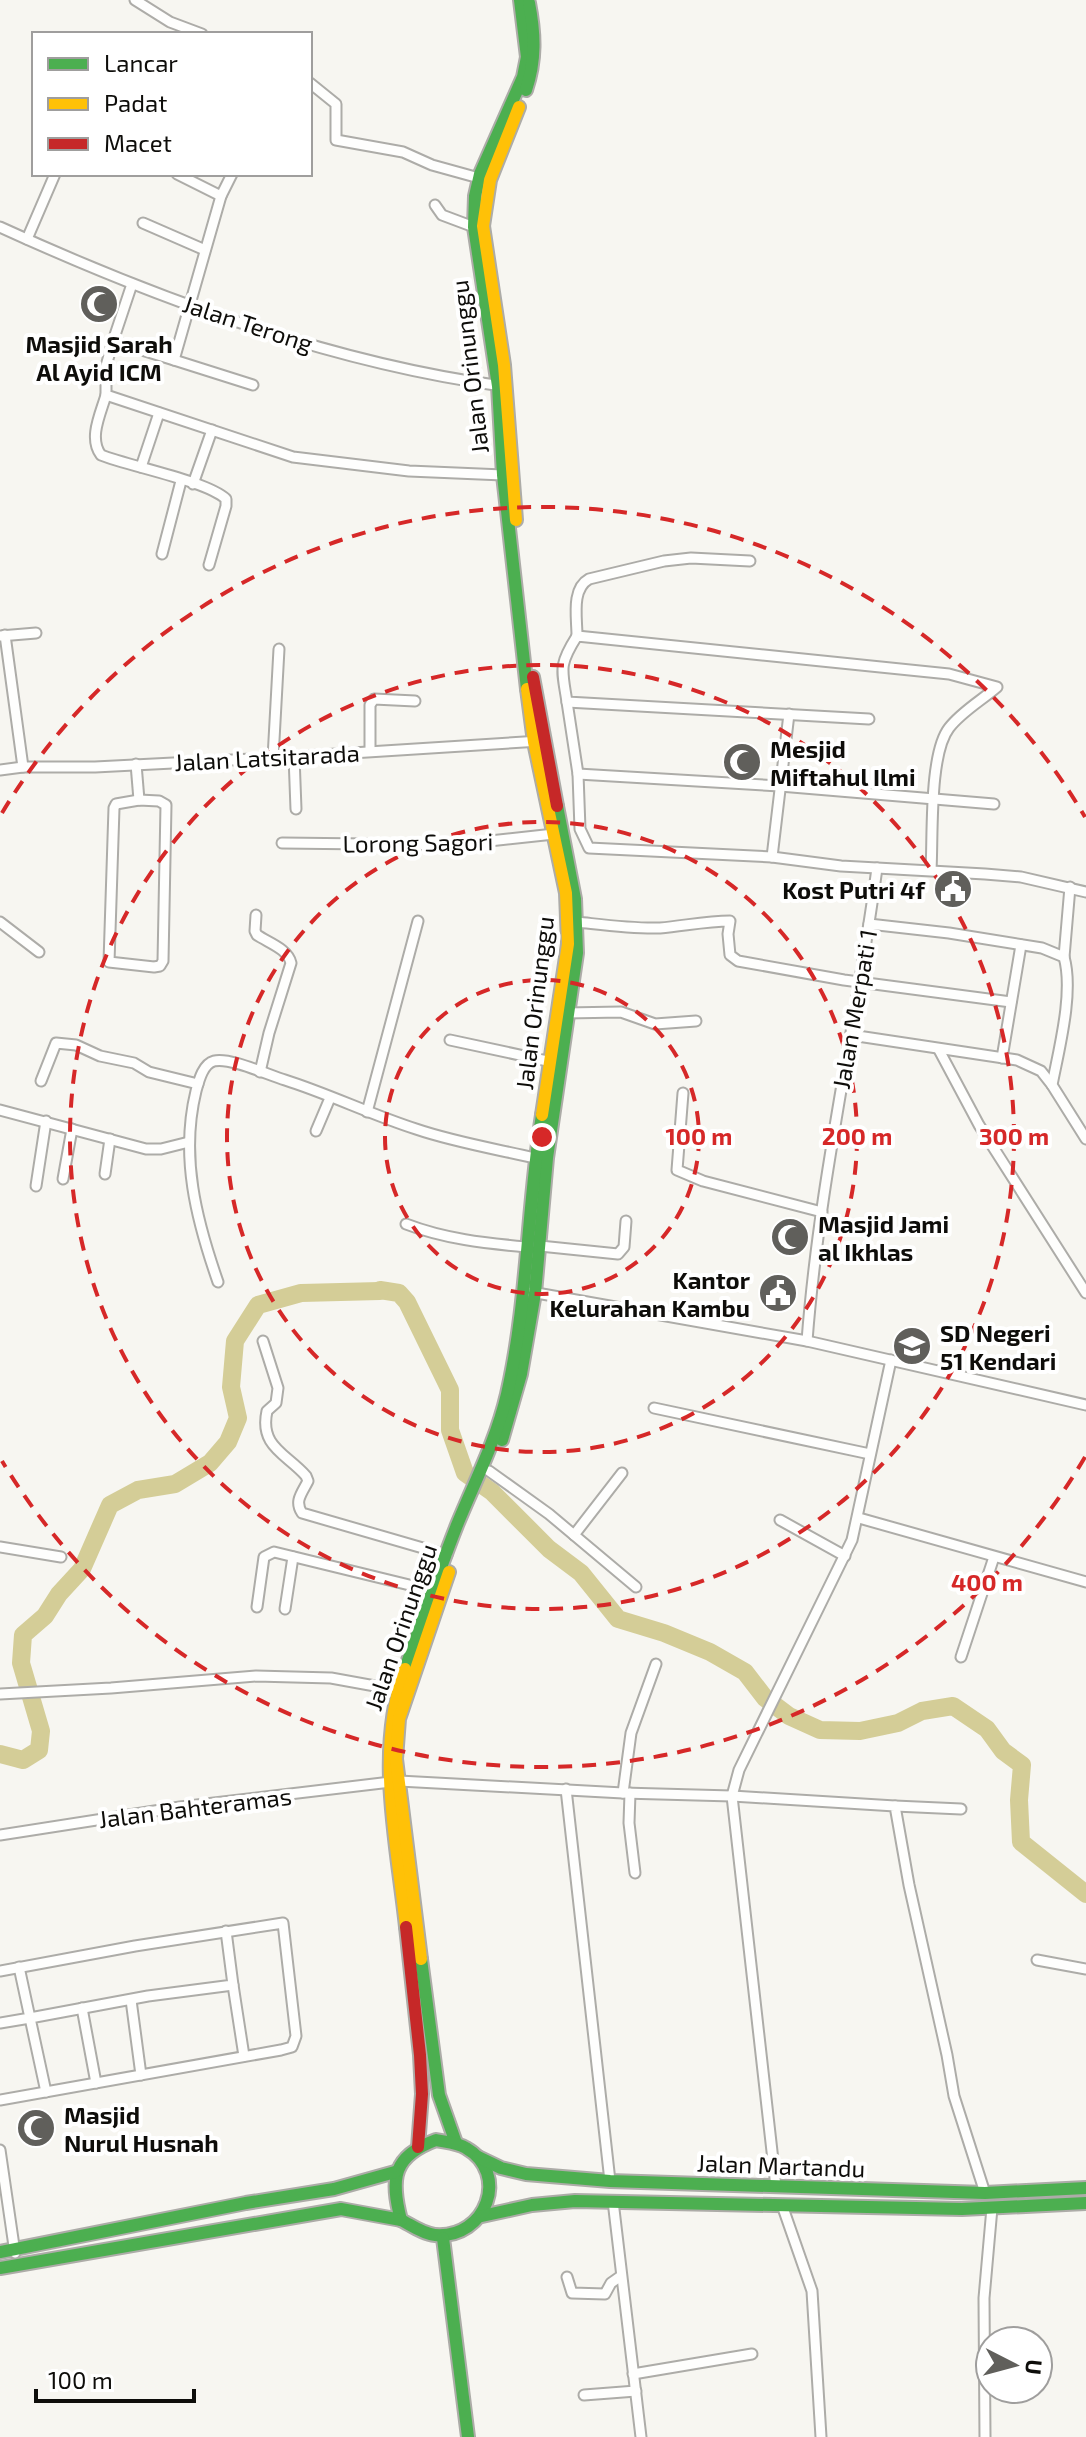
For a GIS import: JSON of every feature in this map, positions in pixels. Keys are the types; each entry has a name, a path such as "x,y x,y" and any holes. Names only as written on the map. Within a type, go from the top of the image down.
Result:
{"main road":[{"name":"Jalan Orinunggu","path":"520,0 526,34 523,77 479,178 474,227 502,386 503,475 554,834 563,852 569,920 564,1012 533,1246"},
{"name":"Jalan Orinunggu","path":"517,580 502,386 483,208 490,178 534,69 537,48 528,0"},
{"name":"Jalan Orinunggu","path":"456,2143 439,2095 434,2066 388,1739 397,1690 447,1555 484,1475 507,1393 529,1292 535,1158 552,1062 577,953 577,922 540,741"},
{"name":"Jalan Orinunggu","path":"418,2147 422,2094 420,2055 394,1782 399,1719 471,1500"},
{"path":"0,2268 341,2209 401,2220 427,2236 443,2238 458,2235 472,2228 482,2216 491,2192 487,2171 478,2157 466,2147 436,2140 410,2152 395,2172 394,2188 401,2220"},
{"name":"Jalan Martandu","path":"478,2157 501,2168 526,2174 610,2181 985,2193 1086,2188"},
{"path":"0,2252 246,2203 334,2189 395,2172"},
{"name":"Jalan Martandu","path":"482,2216 547,2203 613,2201 992,2208 1086,2203"},
{"path":"443,2238 468,2437"}],"street":[{"path":"135,0 170,22 197,32"},
{"path":"312,85 336,104 336,140 403,152 432,165 479,178"},
{"path":"27,239 54,176"},
{"path":"181,176 221,196"},
{"path":"174,360 221,196 231,176"},
{"path":"435,205 442,215 474,227"},
{"path":"143,223 205,250"},
{"name":"Jalan Terong","path":"0,227 132,284 330,350 398,367 502,386"},
{"path":"132,284 106,366 106,395 95,434 97,450 109,459 193,484 226,499 209,565"},
{"path":"113,341 253,385"},
{"path":"106,395 283,455 307,460 409,471 503,475"},
{"path":"141,467 159,413"},
{"path":"193,484 212,430"},
{"path":"162,554 181,481"},
{"path":"585,845 580,829 578,774 562,670 563,660 577,636 577,593 589,579 664,561 691,558 750,561"},
{"path":"23,767 2,636 36,633"},
{"path":"577,636 949,674 997,687 957,720 943,739 934,797 931,870"},
{"path":"273,758 279,649"},
{"path":"370,751 370,705 374,699 415,701"},
{"path":"567,702 869,719"},
{"path":"772,857 789,714"},
{"name":"Jalan Latsitarada","path":"0,770 273,758 540,741"},
{"path":"294,756 296,809"},
{"path":"136,764 139,800"},
{"path":"578,774 934,797 994,804"},
{"path":"139,800 159,801 166,805 163,956 160,966 154,967 109,962 114,808 116,804 139,800"},
{"name":"Lorong Sagori","path":"282,843 453,845 554,834"},
{"path":"563,852 585,845 594,849 772,857 877,868 1021,877 1086,892"},
{"name":"Jalan Merpati 1","path":"807,1341 837,1104 877,868"},
{"path":"1052,1085 1065,1006 1067,971 1064,957 1070,887"},
{"path":"256,915 257,935 284,951 291,963 260,1072"},
{"path":"367,1112 418,921"},
{"path":"577,922 663,928 704,921 730,921 728,949 738,961 860,982 1011,1002"},
{"path":"0,922 39,952"},
{"path":"869,924 1042,948 1064,957"},
{"path":"1002,1058 1021,945"},
{"path":"564,1012 621,1012 655,1024 696,1021"},
{"path":"851,1035 1002,1058 1031,1066 1041,1071 1052,1085 1086,1139"},
{"path":"450,1040 552,1062"},
{"path":"41,1081 56,1043 76,1045 100,1056 134,1063 149,1072 198,1084"},
{"path":"939,1050 979,1125 1086,1293"},
{"path":"218,1282 198,1216 190,1174 189,1142 198,1084 206,1065 212,1061 228,1061 421,1131 535,1158"},
{"path":"683,1093 677,1170 703,1181 822,1212"},
{"path":"316,1131 330,1098"},
{"path":"0,1110 153,1150 189,1142"},
{"path":"36,1186 46,1121"},
{"path":"63,1179 72,1129"},
{"path":"105,1174 110,1139"},
{"path":"406,1224 457,1239 618,1254 624,1247 626,1221"},
{"path":"529,1292 807,1341 1086,1405"},
{"path":"263,1341 278,1388 278,1399 267,1411 266,1426 277,1452 306,1476 308,1481 298,1506 302,1513 447,1555"},
{"path":"776,2187 732,1796 739,1770 845,1556 859,1518 891,1360"},
{"path":"654,1408 870,1454"},
{"path":"574,1535 622,1473"},
{"path":"484,1475 574,1535 636,1587"},
{"path":"859,1518 1086,1582"},
{"path":"780,1520 845,1556"},
{"path":"0,1547 61,1557"},
{"path":"257,1607 264,1557 274,1552 434,1591"},
{"path":"285,1609 293,1557"},
{"path":"961,1657 994,1557"},
{"path":"635,1873 626,1793 631,1733 656,1664"},
{"path":"0,1694 256,1676 331,1678 397,1690"},
{"name":"Jalan Bahteramas","path":"0,1835 180,1807 394,1782 961,1809"},
{"path":"566,1789 610,2181"},
{"path":"895,1806 954,2096 985,2193"},
{"path":"0,1971 283,1923 295,2027 292,2047 281,2050 0,2100"},
{"path":"226,1931 244,2056"},
{"path":"1037,1960 1086,1969"},
{"path":"19,1967 46,2092"},
{"path":"0,2023 233,1985"},
{"path":"131,2000 141,2075"},
{"path":"82,2008 96,2083"},
{"path":"0,2152 16,2264"},
{"path":"613,2201 641,2437"},
{"path":"782,2205 812,2291 821,2437"},
{"path":"985,2437 984,2298 992,2208"},
{"path":"567,2277 572,2293 598,2295 605,2294 614,2280 621,2276"},
{"path":"633,2374 752,2354"},
{"path":"584,2395 636,2391"}],"waterway":[{"path":"380,1290 399,1293 407,1302 450,1390 450,1430 465,1473 492,1492 549,1549 581,1573 618,1619 710,1652 745,1672 765,1698 789,1716 820,1730 860,1731 898,1723 922,1711 953,1706 987,1729 1003,1751 1022,1765 1019,1800 1021,1842 1086,1894"},
{"path":"0,1754 23,1760 39,1750 41,1731 21,1663 23,1635 45,1616 59,1594 82,1569 110,1505 138,1490 175,1484 210,1463 228,1442 238,1418 231,1387 235,1341 258,1305 301,1293 380,1291"}],"traffic: fast":[{"path":"520,0 527,57 523,77 480,174 475,196 474,227 498,386 503,475 527,689"},
{"path":"526,90 534,47 529,3"},
{"path":"502,1440 521,1374 535,1293 547,1158 577,953 575,899 557,806"},
{"path":"405,1669 450,1543 491,1445 507,1394 519,1325 542,1115"},
{"path":"421,1959 439,2095 456,2143"},
{"path":"436,2140 463,2146 479,2159 487,2173 489,2188 479,2216 468,2227 435,2235 401,2220 396,2180 403,2161 411,2153 436,2140"},
{"path":"478,2157 501,2168 526,2174 610,2181 985,2193 1086,2188"},
{"path":"0,2252 246,2203 334,2189 395,2172"},
{"path":"482,2216 532,2205 575,2201 962,2209 1086,2203"},
{"path":"0,2268 341,2209 401,2220"},
{"path":"443,2238 468,2437"}],"traffic: slow":[{"path":"516,520 504,365 483,226 490,180 519,107"},
{"path":"527,689 534,742 566,893 568,944 542,1115"},
{"path":"421,1959 396,1759 399,1719 449,1572"},
{"path":"405,1669 396,1700 390,1764 394,1830 406,1927"}],"traffic: jam":[{"path":"533,677 557,806"},
{"path":"406,1927 420,2055 422,2094 418,2147"}],"place":[{"name":"Masjid Sarah Al Ayid ICM","path":"99,304"},
{"name":"Mesjid Miftahul Ilmi","path":"742,762"},
{"name":"Kost Putri 4f","path":"953,889"},
{"name":"Masjid Jami al Ikhlas","path":"790,1237"},
{"name":"Kantor Kelurahan Kambu","path":"778,1293"},
{"name":"SD Negeri 51 Kendari","path":"912,1346"},
{"name":"Masjid Nurul Husnah","path":"36,2128"}]}
